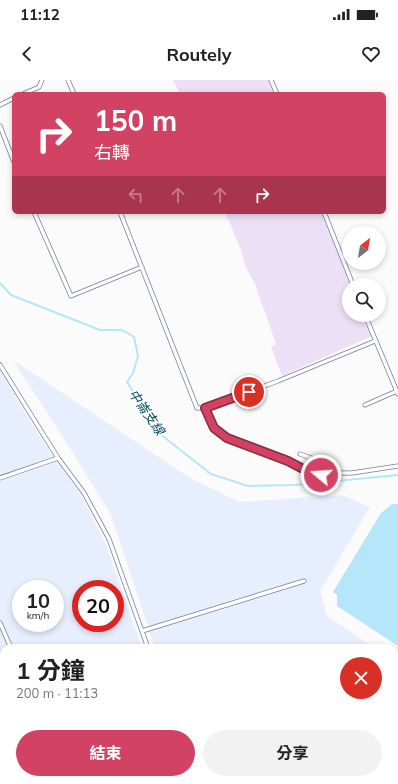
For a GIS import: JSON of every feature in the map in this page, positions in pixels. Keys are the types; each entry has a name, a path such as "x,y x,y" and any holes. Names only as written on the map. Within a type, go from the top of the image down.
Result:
{"lane":[{"path":"28,92 39,87 42,80"},
{"path":"68,80 73,92"},
{"path":"271,80 276,92"},
{"path":"0,104 12,99"},
{"path":"0,126 12,157"},
{"path":"35,214 71,296 142,267"},
{"path":"121,214 197,408 205,408 278,381 375,341"},
{"path":"325,214 350,278"},
{"path":"365,405 398,392 368,322"},
{"path":"0,365 58,458 84,493 110,539 147,644"},
{"path":"205,408 214,428 227,438 288,461 309,472 321,475 332,473 352,473 398,466"},
{"path":"300,454 311,458 332,473"},
{"path":"0,478 58,458"},
{"path":"142,631 304,581"},
{"path":"0,623 10,644"}],"shaded area":[{"path":"173,80 273,80 278,92 179,92"},
{"path":"226,214 326,214 342,255 342,270 348,270 351,278 342,278 342,322 364,322 372,336 282,376 271,347 276,344 255,284 245,266 241,250"},
{"path":"13,360 190,478 239,502 342,495 370,507 320,591 327,616 369,644 154,644 111,515"},
{"path":"0,372 46,446 81,495 106,545 118,580 72,580 72,632 124,632 124,596 141,644 0,644"}],"water":[{"path":"392,504 398,504 398,644 395,644 337,606 337,595 333,592 381,513"}],"waterway":[{"name":"中崙支線","path":"0,283 11,295 100,330 122,330 134,337 138,356 133,373 127,382 160,434 211,474 248,486 295,485 398,475"}],"route":[{"path":"249,392 205,408 214,428 227,438 271,456 288,461 309,472 321,475"}]}
